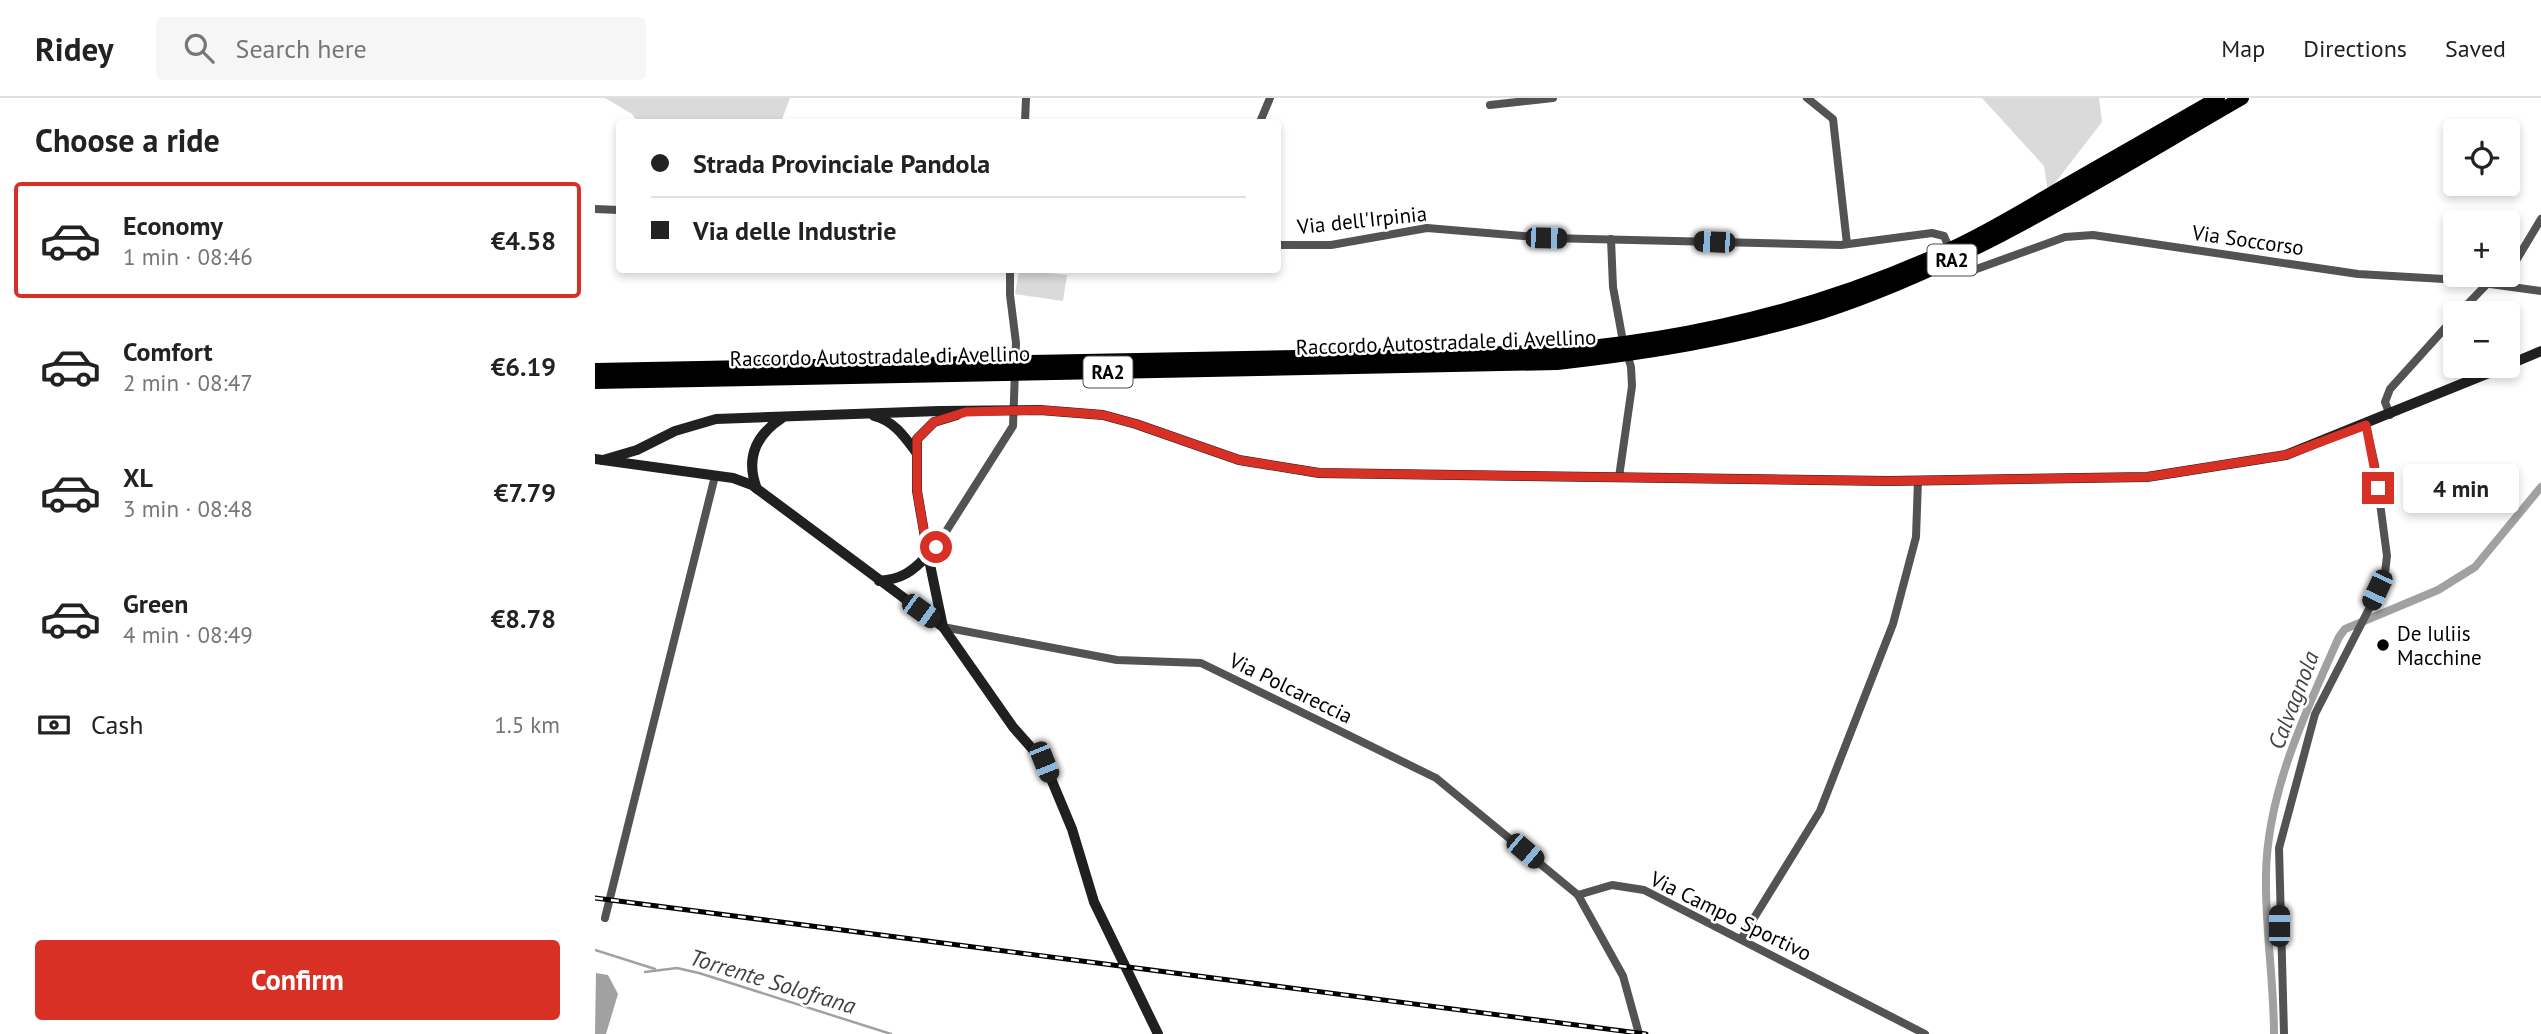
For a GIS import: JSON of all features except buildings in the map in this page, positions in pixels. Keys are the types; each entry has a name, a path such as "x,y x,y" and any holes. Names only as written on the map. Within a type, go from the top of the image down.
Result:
{"highway":[{"name":"Raccordo Autostradale di Avellino","path":"595,382 1557,363 1767,315 1831,296 1911,266 1996,226 2218,98"},
{"name":"Raccordo Autostradale di Avellino","path":"595,370 1513,353 1626,349 1735,335 1821,312 1930,270 1982,246 2242,98"}],"street":[{"path":"1025,119 1026,98"},
{"path":"1261,119 1270,98"},
{"path":"1490,105 1553,98"},
{"path":"1807,98 1833,119 1847,244"},
{"path":"595,209 616,210"},
{"path":"2520,255 2541,219"},
{"name":"Via dell'Irpinia","path":"1281,244 1331,245 1427,228 1546,238 1847,244 1932,233 1944,236 1947,243"},
{"name":"Via Soccorso","path":"1957,264 1962,269 1971,271 2065,237 2093,235 2358,274 2443,280"},
{"path":"1611,239 1613,287 1631,367 1632,386 1619,477"},
{"path":"879,581 896,579 911,572 928,555 1010,431 1016,391 1016,343 1010,273"},
{"path":"2471,301 2484,287"},
{"name":"Via Soccorso","path":"2514,287 2541,291"},
{"path":"2390,415 2385,402 2390,389 2443,330"},
{"path":"2520,360 2541,351"},
{"path":"599,459 637,450 675,430 716,419 1040,410 1103,415 1239,460 1319,473 1918,480 2147,477 2286,455 2366,425 2477,378"},
{"path":"943,627 917,491 917,439 934,422 966,412"},
{"path":"863,413 885,419 897,427 916,452"},
{"path":"757,489 751,465 754,448 770,426 785,416"},
{"path":"2284,1034 2279,848 2315,714 2385,573 2387,556 2375,465 2366,425"},
{"path":"599,459 733,478 757,489 943,627 1013,727 1044,762 1072,829 1094,902 1158,1034"},
{"path":"605,918 715,476"},
{"path":"1741,939 1820,811 1893,624 1916,537 1918,480"},
{"path":"924,535 945,533"},
{"name":"Via Polcareccia","path":"943,627 1117,660 1201,663 1436,778 1578,895"},
{"name":"Via Campo Sportivo","path":"1578,895 1612,885 1644,890 1925,1034"},
{"path":"1578,895 1623,976 1639,1034"}],"shaded area":[{"path":"605,98 790,98 782,119 636,119"},
{"path":"1982,98 2099,98 2102,122 2048,192 2044,166"},
{"path":"1018,273 1067,275 1063,301 1015,294"},
{"path":"596,973 608,975 618,994 606,1034 595,1034"}],"waterway":[{"name":"Calvagnola","path":"2274,1034 2266,895 2268,844 2273,813 2290,753 2339,637 2345,629 2438,590 2475,567 2541,487"},
{"path":"595,950 655,969"},
{"name":"Torrente Solofrana","path":"645,972 677,968 699,973 891,1034"}],"railway":[{"path":"595,898 1646,1034"}],"place":[{"name":"De Iuliis Macchine","path":"2383,645"}],"route":[{"path":"936,547 928,555 917,491 917,439 934,422 966,412 1040,410 1103,415 1239,460 1319,473 1889,481 2147,477 2286,455 2366,425 2378,488"}]}
